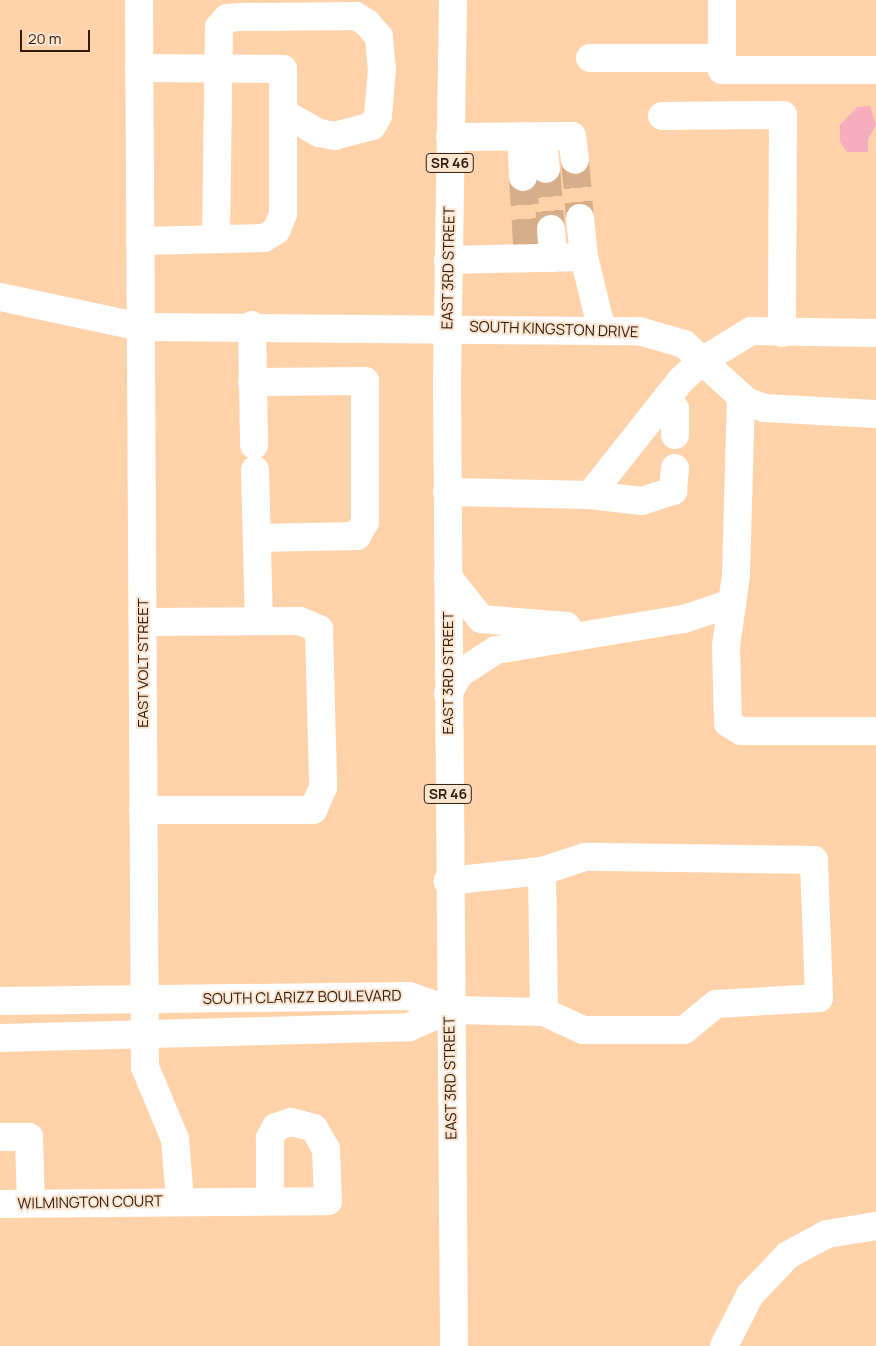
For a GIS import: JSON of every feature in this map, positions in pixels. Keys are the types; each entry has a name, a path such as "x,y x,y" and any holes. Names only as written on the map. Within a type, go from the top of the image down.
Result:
{"main road":[{"name":"EAST VOLT STREET","path":"139,0 145,999"},
{"name":"EAST 3RD STREET","path":"453,0 447,326 447,492 449,1010 454,1346"},
{"path":"722,0 722,70 876,70"},
{"path":"216,239 219,27 227,18 356,16 367,23 379,38 382,69 378,116 372,126 335,136 319,133 283,113"},
{"path":"590,58 722,58"},
{"path":"139,68 283,69 283,214 276,231 264,238 140,241"},
{"path":"662,116 783,115 782,332"},
{"path":"532,136 534,173"},
{"path":"450,137 572,136 575,160"},
{"path":"580,218 584,257 602,331"},
{"path":"551,229 553,258"},
{"path":"448,260 584,257"},
{"name":"SOUTH KINGSTON DRIVE","path":"0,297 141,327 252,325 447,326 664,335 684,344 741,396 764,408 876,414"},
{"path":"252,325 259,620"},
{"path":"590,495 668,396 702,361 751,331 876,333"},
{"path":"252,382 365,381 365,522 357,536 257,538"},
{"path":"668,396 675,409 676,435"},
{"path":"741,396 732,603 726,646 728,723 741,731 876,730"},
{"path":"447,492 590,495 642,501 673,491 675,468"},
{"path":"448,577 481,619 606,631"},
{"path":"448,694 459,674 496,650 684,619 732,603"},
{"path":"143,622 259,620 300,622 319,629 323,787 313,810 144,810"},
{"path":"0,1038 144,1037 409,1027 449,1010 544,1012 583,1030 684,1030 716,1004 819,998 814,860 585,857 542,871 448,881"},
{"path":"542,871 544,1012"},
{"name":"SOUTH CLARIZZ BOULEVARD","path":"0,1001 409,996 449,1010"},
{"name":"WILMINGTON COURT","path":"145,999 145,1067 175,1139 180,1200"},
{"path":"0,1137 29,1137 31,1203"},
{"name":"WILMINGTON COURT","path":"0,1204 270,1200"},
{"path":"724,1346 750,1295 788,1255 827,1234 876,1226"}],"shaded area":[{"path":"870,106 876,125 868,139 868,152 847,152 840,142 840,125 857,107"}],"tunnel":[{"path":"575,160 580,218"},
{"path":"546,169 551,229"},
{"path":"523,177 528,258"}]}
